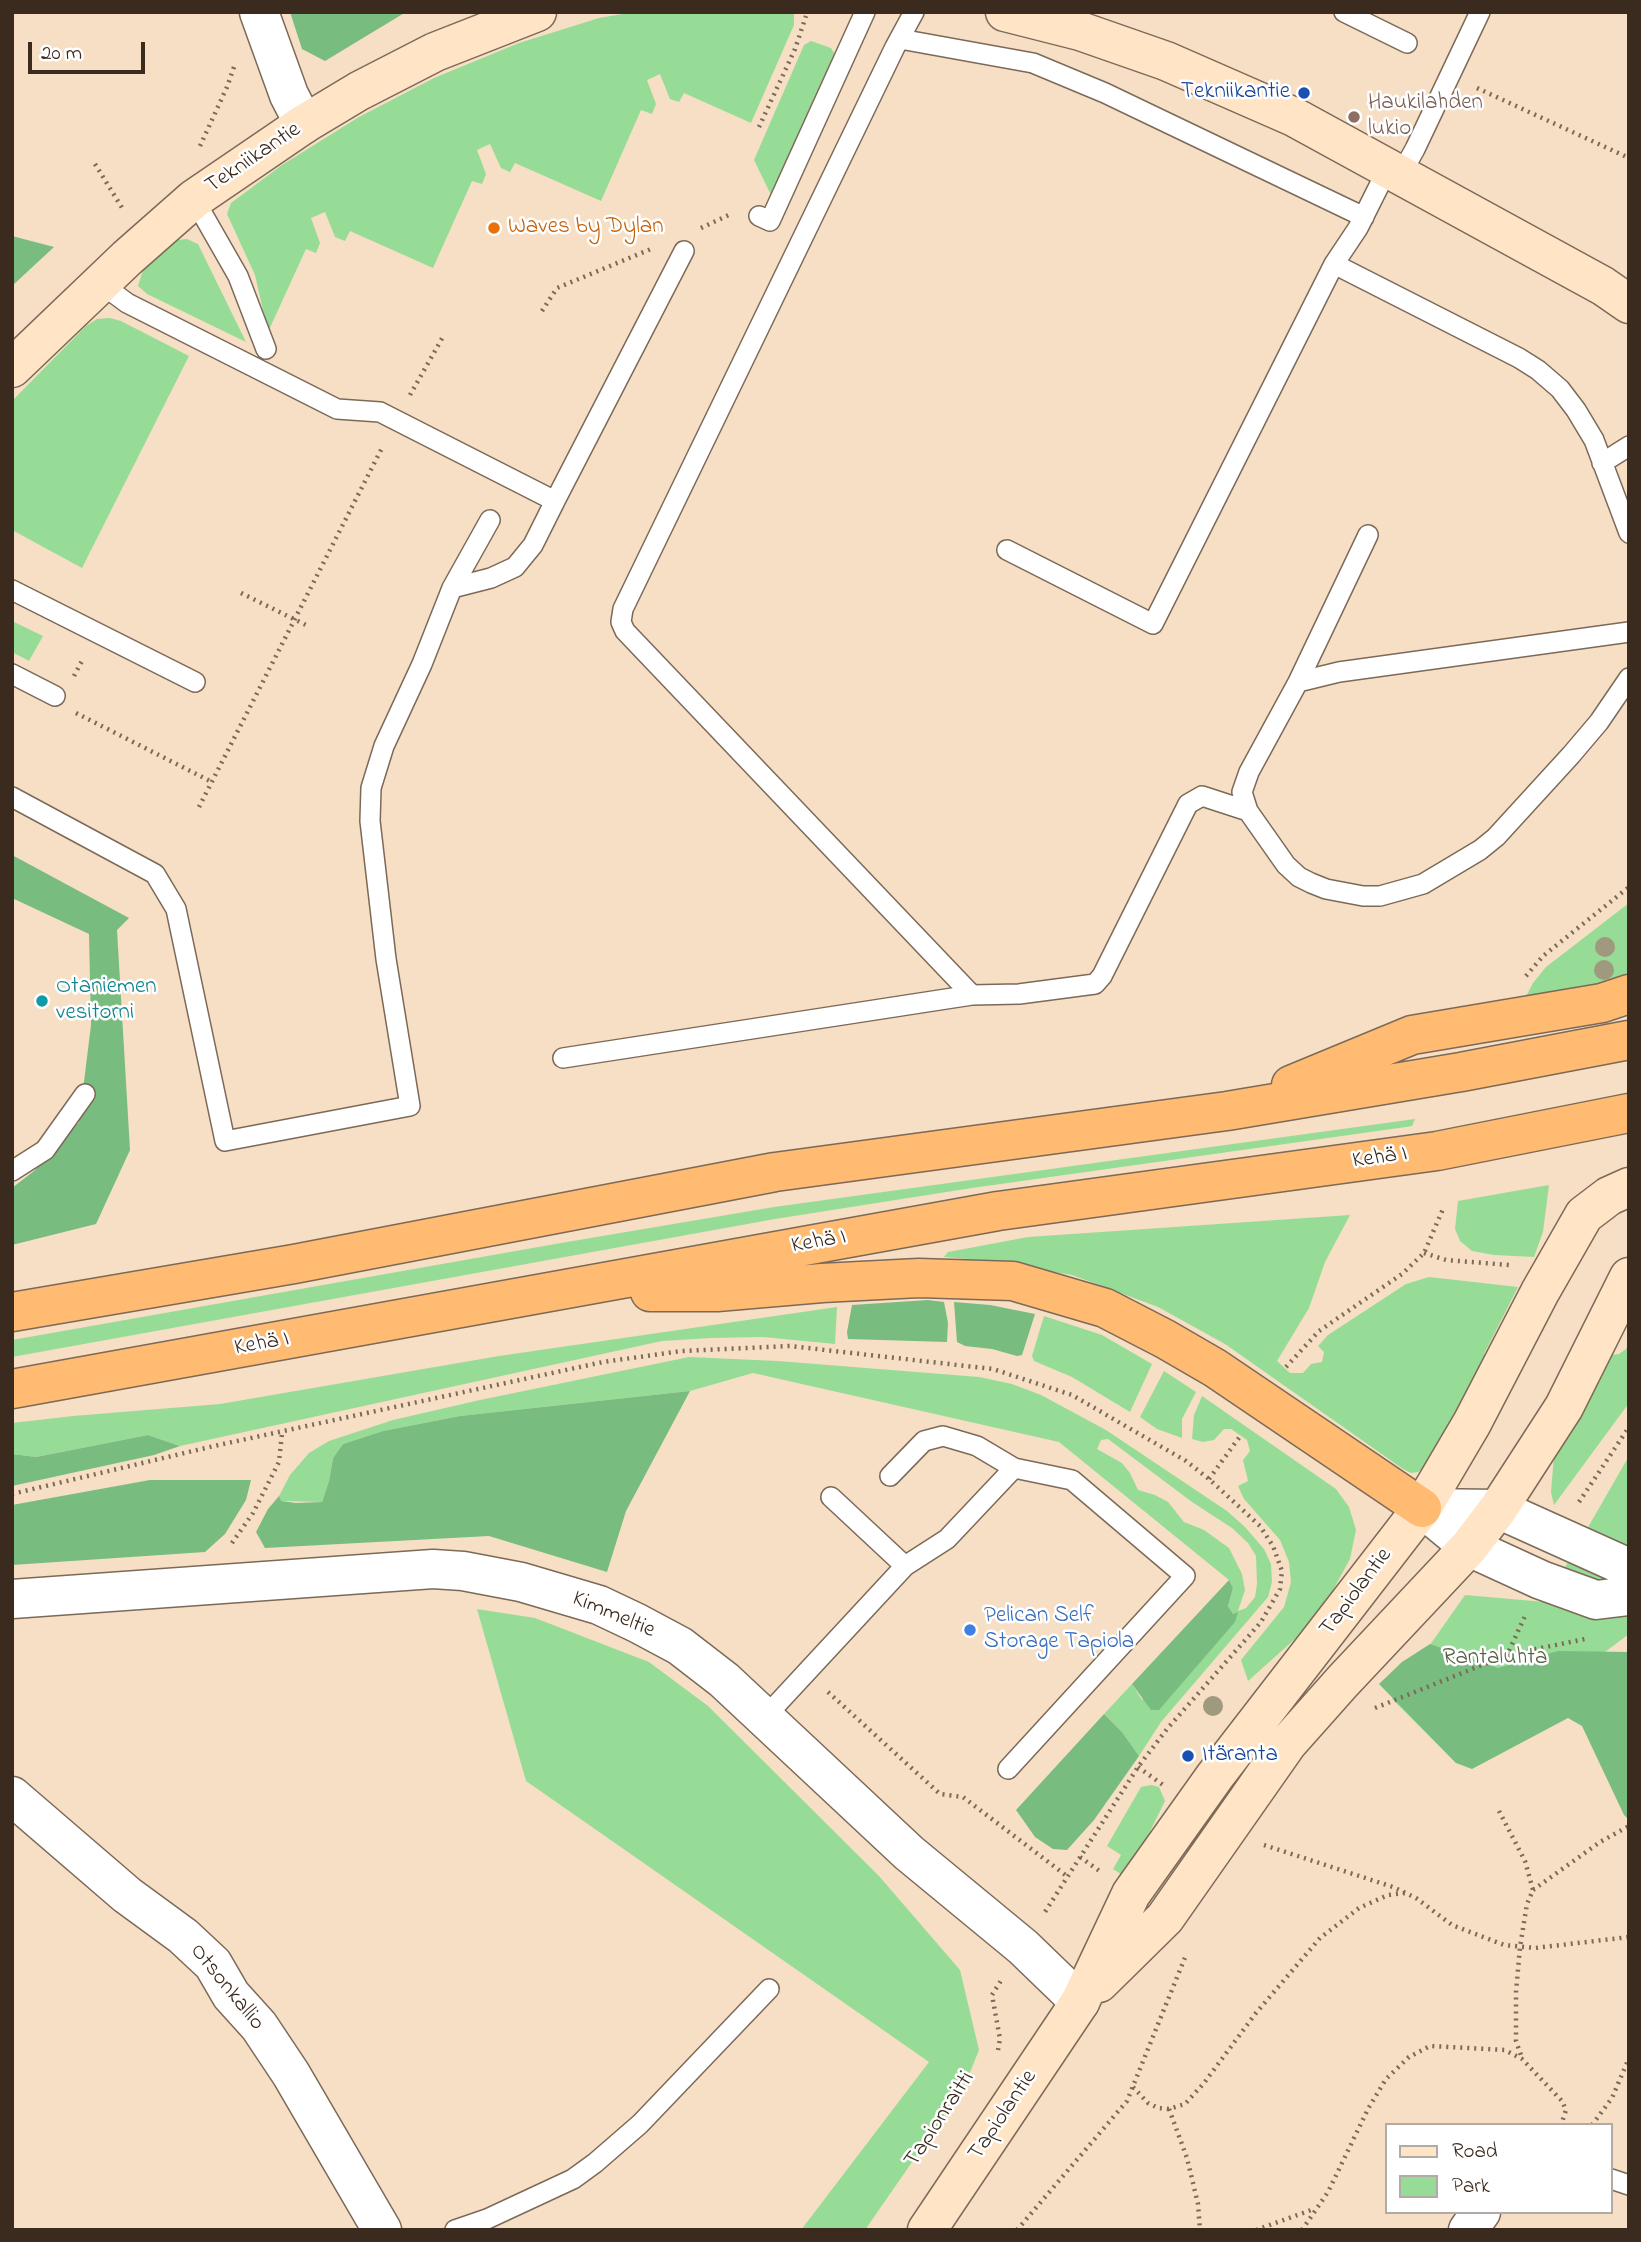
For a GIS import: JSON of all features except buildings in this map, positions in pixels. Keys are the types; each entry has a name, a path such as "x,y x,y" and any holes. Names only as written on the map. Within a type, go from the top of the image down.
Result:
{"highway":[{"path":"1227,1111 1412,1035 1602,1003 1629,994"},
{"path":"12,1312 294,1264 775,1171 1227,1111 1461,1072 1629,1040"},
{"name":"Kehä I","path":"12,1389 998,1211 1437,1151 1629,1113"},
{"path":"557,1291 718,1292 919,1278 1013,1281 1105,1308 1165,1339 1215,1368 1422,1508"}],"main road":[{"name":"Tekniikantie","path":"12,368 100,283 194,200 304,124 359,91 435,52 537,12"},
{"path":"1005,12 1083,22 1294,117 1603,286 1629,304"},
{"name":"Tapiolantie","path":"927,2230 1080,2002 1131,1894 1214,1776 1422,1508 1472,1423 1539,1292 1584,1215 1609,1196 1629,1187"},
{"name":"Tapiolantie","path":"1080,2002 1165,1918 1287,1744 1469,1547 1498,1509 1564,1407 1629,1277"}],"street":[{"path":"259,12 289,95 304,124"},
{"path":"1422,1508 1498,1509 1629,1568"},
{"path":"1422,1508 1469,1547 1541,1580 1596,1600 1629,1596"},
{"name":"Kimmeltie","path":"12,1599 433,1569 463,1571 578,1598 637,1623 680,1646 724,1680 909,1853 1023,1947 1080,2002"},
{"name":"Otsonkallio","path":"12,1796 127,1895 183,1936 213,1964 231,1995 259,2026 291,2074 382,2230"},
{"path":"1468,2230 1480,2214"}],"lane":[{"path":"759,216 770,221 865,12"},
{"path":"914,12 623,609 621,622 625,631 972,995"},
{"path":"1344,12 1407,43"},
{"path":"1007,550 1153,624 1334,264 1394,171 1415,149 1480,12"},
{"path":"900,39 1033,63 1105,93 1364,218"},
{"path":"194,200 238,276 266,349"},
{"path":"452,588 491,578 515,567 533,545 684,251"},
{"path":"1334,264 1519,358 1538,370 1560,390 1594,440 1629,533"},
{"path":"100,283 127,303 337,409 380,412 555,501"},
{"path":"1602,463 1629,446"},
{"path":"12,797 155,874 176,909 225,1141 410,1106 386,959 370,821 371,788 384,746 422,664 452,588 489,520"},
{"path":"1368,535 1298,682 1249,772 1242,792 1248,811 1286,865 1299,877 1326,889 1363,897 1380,896 1423,884 1480,850 1496,837 1571,755 1599,722 1629,678"},
{"path":"12,590 195,682"},
{"path":"1298,682 1339,672 1629,632"},
{"path":"12,674 55,696"},
{"path":"564,1058 972,995 1020,994 1095,984 1102,976 1188,804 1202,796 1248,811"},
{"path":"12,1171 45,1150 85,1094"},
{"path":"890,1476 924,1441 943,1436 977,1446 1014,1468 1072,1480 1185,1576 1008,1769"},
{"path":"765,1717 905,1566 947,1539 1014,1468"},
{"path":"831,1497 905,1566"},
{"path":"456,2230 487,2219 573,2179 595,2163 640,2124 769,1989"}],"path":[{"path":"759,127 795,49 806,16"},
{"path":"195,156 222,100 236,62"},
{"path":"1450,75 1629,158"},
{"path":"95,164 127,216"},
{"path":"694,231 736,212"},
{"path":"542,311 557,288 657,246"},
{"path":"199,807 396,420 444,335"},
{"path":"241,593 310,627"},
{"path":"72,711 212,782"},
{"path":"1521,987 1526,974 1544,956 1629,887"},
{"path":"1286,1367 1319,1331 1402,1273 1424,1253 1443,1209"},
{"path":"1424,1253 1446,1260 1515,1265"},
{"name":"Tapionraitti","path":"12,1494 214,1446 603,1362 682,1351 790,1346 993,1369 1072,1395 1186,1461 1260,1526 1273,1546 1282,1571 1280,1589 1261,1622 1167,1729 1138,1767 992,1995 1000,2039 995,2062"},
{"path":"1584,1494 1629,1427"},
{"path":"232,1544 253,1513 279,1462 282,1433"},
{"path":"1209,1479 1241,1435"},
{"path":"1507,1655 1541,1580"},
{"path":"1368,1711 1392,1699 1507,1655 1591,1638"},
{"path":"807,1672 940,1794 963,1797 1068,1877"},
{"path":"1138,1767 1166,1787"},
{"path":"1499,1811 1525,1861 1533,1890"},
{"path":"1522,2059 1516,2041 1520,1947 1527,1904 1533,1890 1600,1842 1629,1826"},
{"path":"1253,1842 1406,1893 1437,1911 1452,1925 1504,1945 1535,1948 1629,1937"},
{"path":"1133,2087 1158,2108 1169,2109 1185,2104 1320,1938 1359,1908 1388,1895 1406,1893"},
{"path":"1017,2230 1120,2112 1133,2087 1188,1950"},
{"path":"1302,2230 1328,2192 1386,2079 1409,2057 1430,2046 1505,2050 1522,2059 1562,2101 1566,2110 1562,2123"},
{"path":"1593,2123 1612,2098 1629,2058"},
{"path":"1169,2109 1187,2158 1198,2204 1200,2230"},
{"path":"1256,2230 1316,2208"}],"green space":[{"path":"290,12 406,12 325,61 302,49"},
{"path":"634,12 794,12 794,25 751,123 684,93 679,102 670,99 660,74 647,80 656,104 652,114 641,110 601,201 515,163 510,172 501,168 490,144 477,150 486,174 482,184 472,181 433,268 350,231 345,241 335,237 325,212 311,218 320,243 316,253 306,249 268,332 255,275 227,214 231,203 282,165 359,117 434,78 519,43 599,18"},
{"path":"811,41 831,48 836,56 771,195 754,160 804,45"},
{"path":"12,236 54,247 12,286"},
{"path":"187,239 198,244 246,342 147,294 138,286 142,273 151,262 178,240"},
{"path":"110,318 189,356 82,568 12,530 12,401 86,326 97,319"},
{"path":"12,621 43,636 29,661 12,652"},
{"path":"12,855 129,918 117,930 130,1150 96,1224 12,1245 12,1188 34,1171 79,1122 91,1025 89,934 12,898"},
{"path":"1629,903 1629,977 1598,986 1524,1000 1546,967"},
{"path":"1415,1119 1412,1126 1406,1127 972,1188 775,1219 12,1357 12,1340 561,1243 774,1207"},
{"path":"1549,1185 1543,1232 1534,1257 1472,1251 1460,1241 1455,1229 1458,1201"},
{"path":"1350,1215 1325,1262 1309,1308 1277,1361 1290,1373 1303,1373 1311,1364 1322,1362 1324,1352 1318,1346 1328,1335 1406,1284 1429,1277 1518,1287 1484,1354 1488,1357 1424,1467 1418,1472 1411,1473 1403,1469 1225,1344 1158,1307 1072,1275 944,1257 948,1252 1028,1237"},
{"path":"928,1300 944,1302 948,1323 947,1342 848,1339 852,1305"},
{"path":"954,1302 990,1305 1035,1314 1022,1355 965,1346 957,1342"},
{"path":"837,1307 835,1344 763,1337 662,1341 180,1446 148,1435 36,1457 12,1454 12,1423 220,1404 499,1356"},
{"path":"1044,1316 1102,1335 1152,1364 1130,1412 1072,1377 1034,1361 1032,1356"},
{"path":"1629,1342 1629,1403 1554,1505 1551,1492 1554,1455 1610,1355 1619,1354 1626,1349"},
{"path":"689,1357 778,1361 979,1377 1012,1384 1041,1395 1106,1430 1227,1511 1264,1549 1271,1564 1272,1582 1268,1597 1161,1722 1139,1756 1122,1732 1104,1714 1132,1684 1142,1700 1237,1613 1233,1614 1228,1606 1233,1588 1229,1580 1059,1442 753,1373 690,1391 460,1416 383,1431 343,1444 333,1458 322,1502 280,1501 279,1496 290,1475 309,1453 329,1441 393,1420","holes":["1108,1439 1192,1502 1232,1528 1248,1543 1256,1556 1255,1597 1246,1608 1238,1611 1245,1590 1242,1574 1229,1548 1204,1530 1184,1522 1168,1502 1138,1490 1122,1463 1097,1449 1101,1440"]},
{"path":"1164,1371 1196,1392 1182,1419 1182,1438 1157,1429 1140,1417"},
{"path":"690,1391 626,1511 607,1572 489,1536 265,1548 256,1532 268,1509 279,1496 281,1501 322,1502 333,1458 343,1444 383,1431 460,1416"},
{"path":"1202,1396 1336,1489 1349,1507 1356,1530 1350,1559 1321,1612 1248,1681 1241,1660 1284,1607 1291,1582 1289,1562 1280,1540 1244,1499 1238,1486 1248,1481 1243,1460 1250,1451 1247,1440 1231,1429 1224,1429 1214,1440 1203,1442 1192,1439 1194,1415"},
{"path":"148,1435 180,1446 154,1455 12,1486 12,1454 36,1457"},
{"name":"Rantaluhta","path":"1629,1456 1629,1634 1456,1763 1392,1699 1465,1595 1545,1602"},
{"path":"150,1480 251,1480 246,1500 225,1534 205,1552 12,1565 12,1505"},
{"path":"1229,1580 1233,1588 1228,1606 1233,1614 1238,1612 1235,1622 1159,1710 1151,1710 1132,1684"},
{"path":"477,1609 535,1618 649,1662 708,1706 879,1876 960,1970 979,2050 964,2087 865,2230 801,2230 929,2062 526,1781"},
{"path":"1430,1644 1498,1668 1558,1651 1629,1652 1629,1820 1624,1815 1582,1726 1568,1718 1472,1769 1456,1763 1379,1684 1402,1662"},
{"path":"1104,1714 1122,1732 1139,1756 1094,1820 1067,1850 1053,1849 1035,1837 1016,1810"},
{"path":"1141,1787 1159,1787 1165,1801 1127,1878 1113,1869 1121,1855 1107,1846"}],"place":[{"name":"Tekniikantie","path":"1304,93"},
{"name":"Haukilahden lukio","path":"1354,117"},
{"name":"Waves by Dylan","path":"494,228"},
{"name":"Otaniemen vesitorni","path":"42,1001"},
{"name":"Pelican Self Storage Tapiola","path":"970,1630"},
{"name":"Itäranta","path":"1188,1756"}]}
